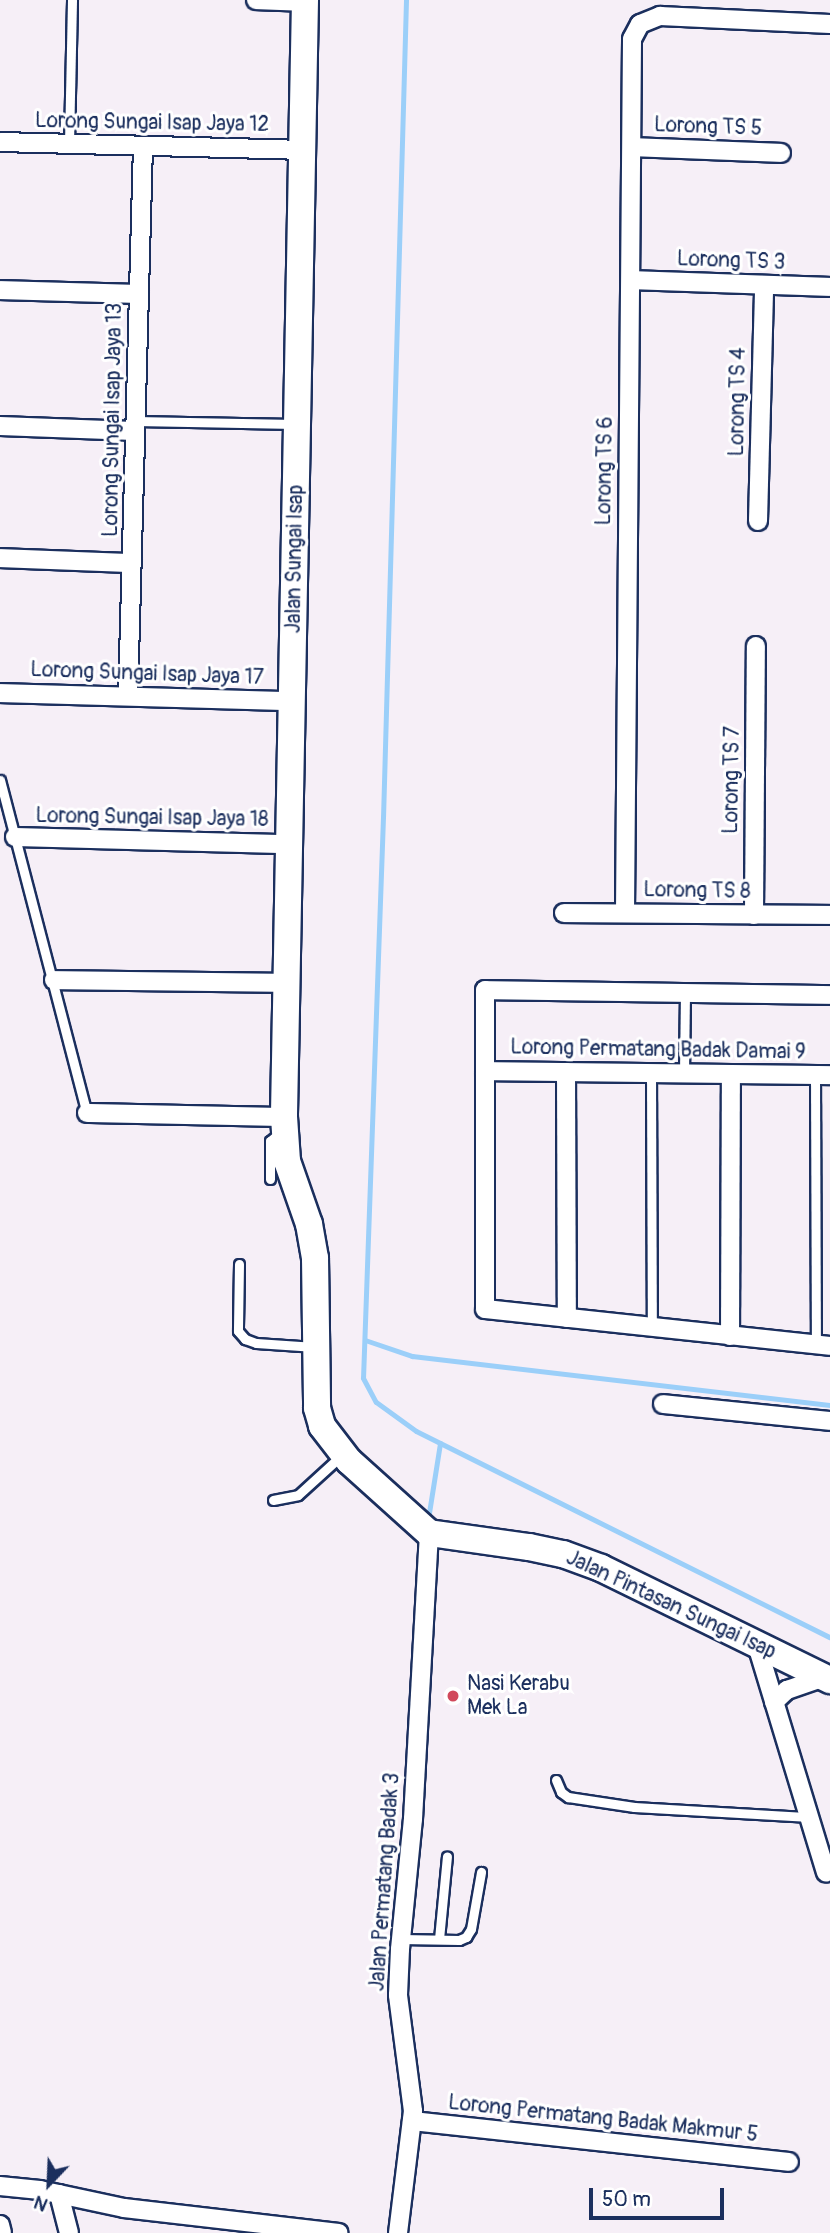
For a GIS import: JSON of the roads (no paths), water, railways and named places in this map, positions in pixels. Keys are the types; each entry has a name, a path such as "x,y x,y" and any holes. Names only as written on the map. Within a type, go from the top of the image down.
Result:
{"street":[{"path":"256,0 305,1"},
{"name":"Jalan Sungai Isap","path":"284,1124 305,1"},
{"path":"660,8 830,24"},
{"name":"Lorong TS 6","path":"625,913 632,39 635,30 660,8"},
{"name":"Lorong Sungai Isap Jaya 12","path":"0,142 302,150"},
{"name":"Lorong Sungai Isap Jaya 13","path":"128,696 143,146"},
{"name":"Lorong TS 5","path":"633,147 781,153"},
{"name":"Lorong TS 3","path":"631,280 830,287"},
{"name":"Lorong TS 4","path":"758,520 764,285"},
{"path":"0,290 139,294"},
{"path":"0,426 135,426"},
{"path":"0,558 132,562"},
{"name":"Lorong TS 7","path":"754,915 756,646"},
{"name":"Lorong Sungai Isap Jaya 17","path":"0,693 292,701"},
{"name":"Lorong Sungai Isap Jaya 18","path":"15,837 289,844"},
{"name":"Lorong TS 8","path":"564,913 830,915"},
{"path":"54,980 286,983"},
{"path":"823,1345 485,1309 485,990 830,995"},
{"name":"Lorong Permatang Badak Damai 9","path":"485,1071 822,1075"},
{"path":"565,1072 567,1318"},
{"path":"730,1336 731,1074"},
{"path":"87,1113 284,1124 287,1161 309,1224 314,1258 317,1408 322,1426 343,1454 429,1533"},
{"path":"663,1404 830,1420"},
{"name":"Jalan Pintasan Sungai Isap","path":"429,1533 563,1554 601,1568 827,1679"},
{"name":"Jalan Permatang Badak 3","path":"398,2233 412,2122 398,1995 413,1819 429,1533"},
{"path":"756,1642 826,1873"},
{"path":"774,1702 787,1690 827,1679"},
{"name":"Lorong Permatang Badak Makmur 5","path":"412,2122 789,2162"},
{"path":"0,2186 59,2194 124,2208 339,2233"},
{"path":"59,2194 69,2233"},
{"path":"0,2225 2,2233"}],"lane":[{"path":"69,144 72,0"},
{"path":"135,426 297,424"},
{"path":"0,780 87,1113"},
{"path":"684,1073 685,993"},
{"path":"651,1073 652,1327"},
{"path":"822,1075 823,1345"},
{"path":"270,1180 270,1141 284,1124"},
{"path":"239,1264 238,1331 244,1339 256,1343 316,1347"},
{"path":"273,1500 298,1495 343,1454"},
{"path":"556,1780 561,1792 568,1797 634,1807 810,1817"},
{"path":"439,1940 447,1856"},
{"path":"401,1938 459,1940 466,1937 471,1929 481,1872"}],"waterway":[{"path":"406,0 383,817 363,1378 376,1402 416,1431 830,1637"},
{"path":"365,1340 412,1356 830,1405"},
{"path":"428,1519 440,1443"},
{"path":"401,2083 404,2122"}],"place":[{"name":"Nasi Kerabu Mek La","path":"453,1696"}]}
